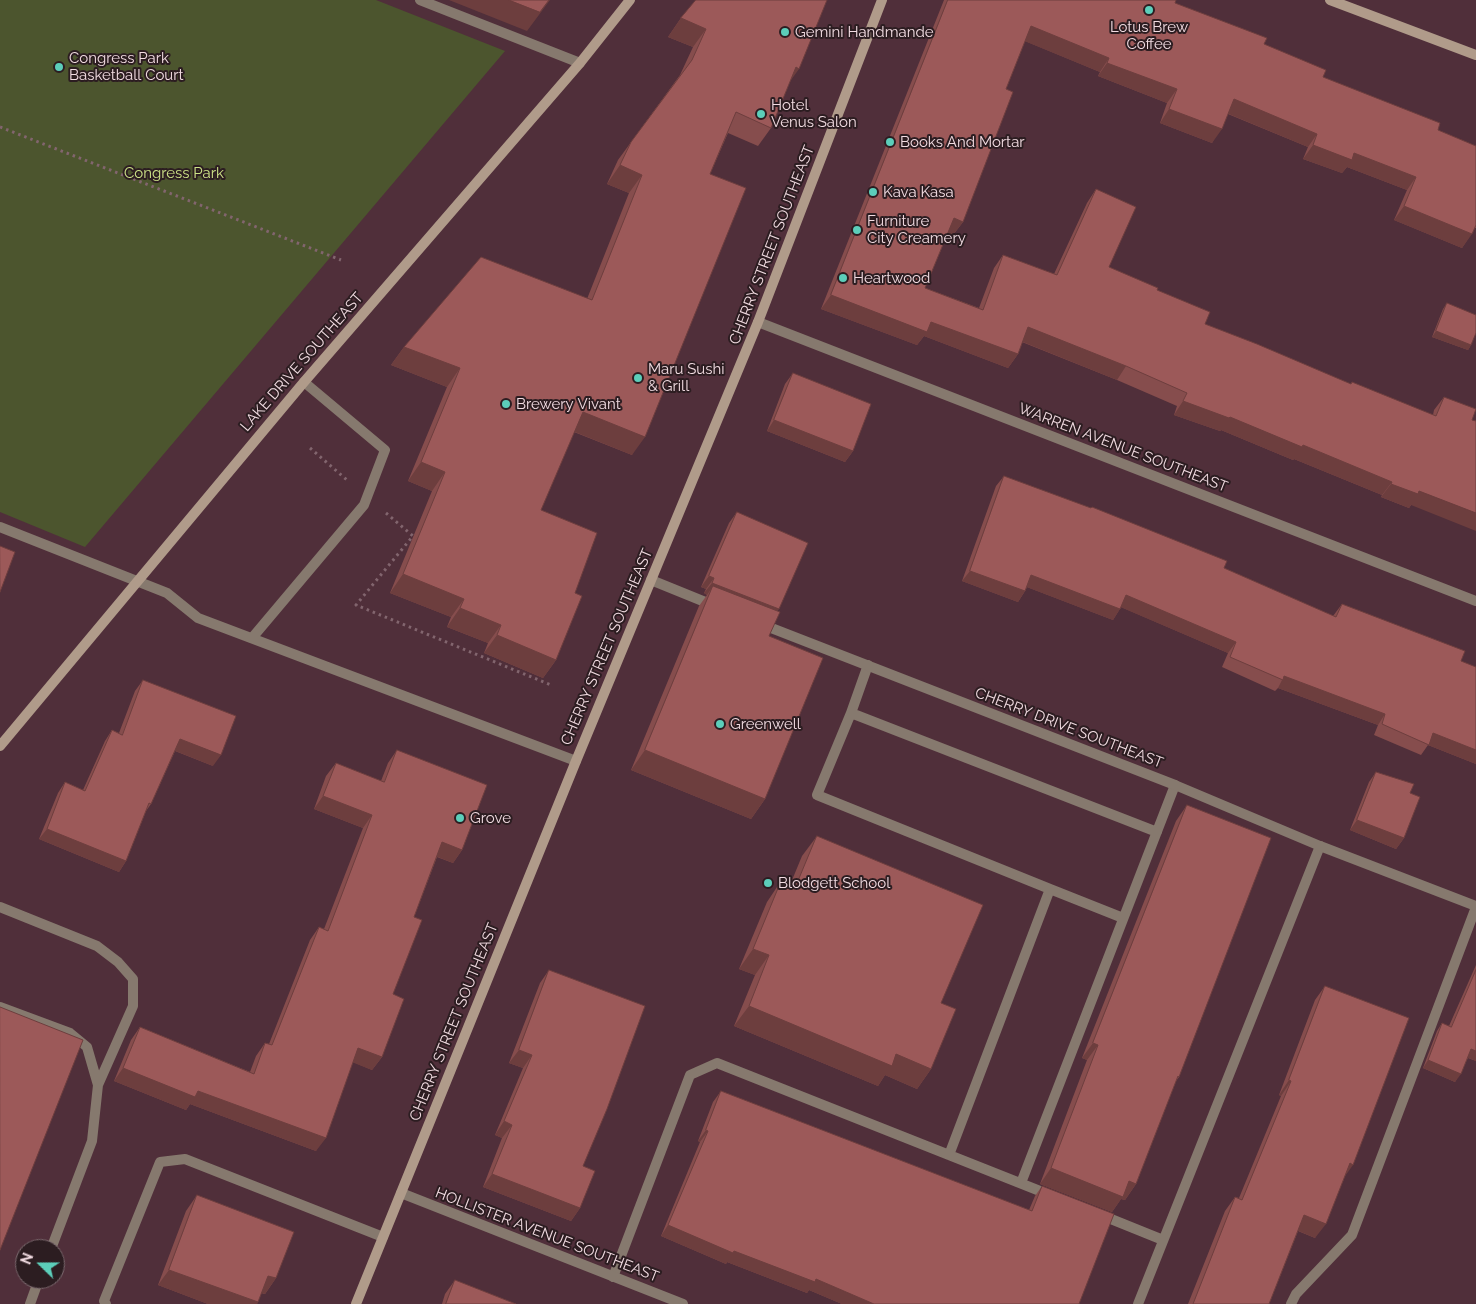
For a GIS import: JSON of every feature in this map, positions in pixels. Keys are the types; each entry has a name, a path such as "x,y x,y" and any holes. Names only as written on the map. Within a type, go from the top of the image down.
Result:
{"street":[{"path":"420,0 580,63"},
{"name":"LAKE DRIVE SOUTHEAST","path":"0,746 304,382 580,63 630,0"},
{"name":"CHERRY STREET SOUTHEAST","path":"356,1304 576,761 758,322 882,0"},
{"path":"1330,0 1476,55"},
{"name":"WARREN AVENUE SOUTHEAST","path":"758,322 1476,601"},
{"path":"252,638 364,505 385,450 304,382"},
{"path":"0,527 167,593 198,618 576,761"},
{"path":"651,580 723,609"},
{"name":"CHERRY DRIVE SOUTHEAST","path":"750,619 1175,785 1320,846 1476,906"},
{"path":"868,665 851,713 817,795 1123,918"},
{"path":"851,713 1157,832"},
{"path":"1021,1183 1175,785"},
{"path":"1138,1304 1320,846"},
{"path":"949,1155 1050,889"},
{"path":"1291,1304 1296,1294 1352,1235 1476,906"},
{"path":"0,907 97,946 118,962 133,979 133,1006 98,1085 92,1141 55,1239"},
{"path":"0,1007 70,1033 87,1047 98,1085"},
{"path":"613,1277 690,1074 717,1063 1057,1197"},
{"path":"105,1303 160,1162 185,1159 383,1237"},
{"name":"HOLLISTER AVENUE SOUTHEAST","path":"401,1193 683,1304"},
{"path":"1092,1211 1163,1240"},
{"path":"30,1304 36,1289"}],"path":[{"path":"0,127 341,260"},
{"path":"310,448 413,536 356,605 551,685"}],"green space":[{"name":"Congress Park","path":"0,0 376,0 505,51 85,547 0,512"}],"building":[{"path":"509,0 549,0 540,12"},
{"path":"696,0 827,0 799,69 796,67 771,128 736,112 710,174 746,188 645,437 583,412 541,510 597,533 575,593 582,596 556,660 497,635 501,625 460,608 464,599 403,574 445,472 421,462 460,368 404,347 481,257 592,300 642,175 620,165 631,142 692,60 706,29 681,18"},
{"path":"948,0 1176,0 1175,3 1267,38 1264,44 1326,70 1323,77 1440,123 1438,130 1476,146 1476,225 1472,234 1404,206 1416,177 1354,153 1352,160 1313,145 1317,134 1234,99 1222,129 1169,109 1177,89 1107,63 1109,58 1031,26 1006,89 1013,92 963,222 954,218 925,288 983,310 1003,255 1057,275 1096,189 1136,207 1109,267 1210,312 1205,324 1351,384 1352,382 1436,416 1444,397 1476,409 1472,420 1476,421 1476,513 1419,491 1418,494 1391,484 1392,482 1303,445 1302,447 1230,417 1183,401 1187,393 1126,366 1028,327 1018,354 931,322 927,332 831,295"},
{"path":"1447,303 1476,315 1476,333 1471,345 1436,331"},
{"path":"793,373 871,404 853,451 774,420"},
{"path":"1004,476 1092,507 1227,561 1224,568 1336,617 1342,604 1465,651 1461,661 1476,667 1476,750 1433,733 1429,745 1382,724 1385,714 1284,676 1283,680 1230,657 1236,642 1126,595 1120,609 1031,575 1025,591 970,571"},
{"path":"737,512 808,543 779,609 712,583 714,578 709,576"},
{"path":"0,546 15,552 0,592"},
{"name":"Greenwell","path":"713,586 780,612 769,636 823,658 765,799 645,750"},
{"path":"143,680 236,716 221,755 180,739 151,804 149,803 126,861 47,829 65,782 85,791 112,730 122,735"},
{"path":"397,750 487,785 462,850 442,842 414,917 422,920 393,994 404,999 382,1057 358,1048 326,1138 198,1091 195,1097 123,1068 140,1027 254,1074 265,1043 272,1045 319,927 328,931 372,815 323,796 336,763 384,782"},
{"path":"1376,772 1414,784 1410,793 1420,797 1404,838 1357,820"},
{"path":"1187,805 1271,838 1136,1184 1129,1181 1123,1197 1051,1168 1098,1045 1093,1043"},
{"path":"817,836 983,905 941,1003 956,1009 931,1069 896,1054 892,1066 749,1006 769,955 753,949 781,881 795,887"},
{"path":"549,970 645,1006 607,1109 583,1166 595,1171 580,1208 492,1174 512,1125 504,1121 532,1055 519,1050"},
{"path":"1476,970 1476,1051 1471,1049 1461,1074 1428,1060 1442,1023 1451,1027"},
{"path":"1325,986 1409,1018 1353,1165 1350,1163 1326,1224 1304,1215 1269,1304 1193,1304 1235,1197 1242,1200 1291,1081 1289,1080"},
{"path":"0,1007 83,1040 0,1250"},
{"path":"721,1091 1032,1211 1042,1186 1114,1214 1079,1304 874,1304 816,1279 815,1282 734,1251 733,1253 668,1225 708,1131 706,1130"},
{"path":"197,1195 294,1232 276,1278 268,1276 258,1302 169,1270"},
{"path":"455,1280 516,1304 446,1304"}],"place":[{"name":"Lotus Brew Coffee","path":"1149,10"},
{"name":"Gemini Handmande","path":"785,32"},
{"name":"Congress Park Basketball Court","path":"59,67"},
{"name":"Hotel Venus Salon","path":"761,114"},
{"name":"Books And Mortar","path":"890,142"},
{"name":"Kava Kasa","path":"873,192"},
{"name":"Furniture City Creamery","path":"857,230"},
{"name":"Heartwood","path":"843,278"},
{"name":"Maru Sushi & Grill","path":"638,378"},
{"name":"Brewery Vivant","path":"506,404"},
{"name":"Greenwell","path":"720,724"},
{"name":"Grove","path":"460,818"},
{"name":"Blodgett School","path":"768,883"}]}
